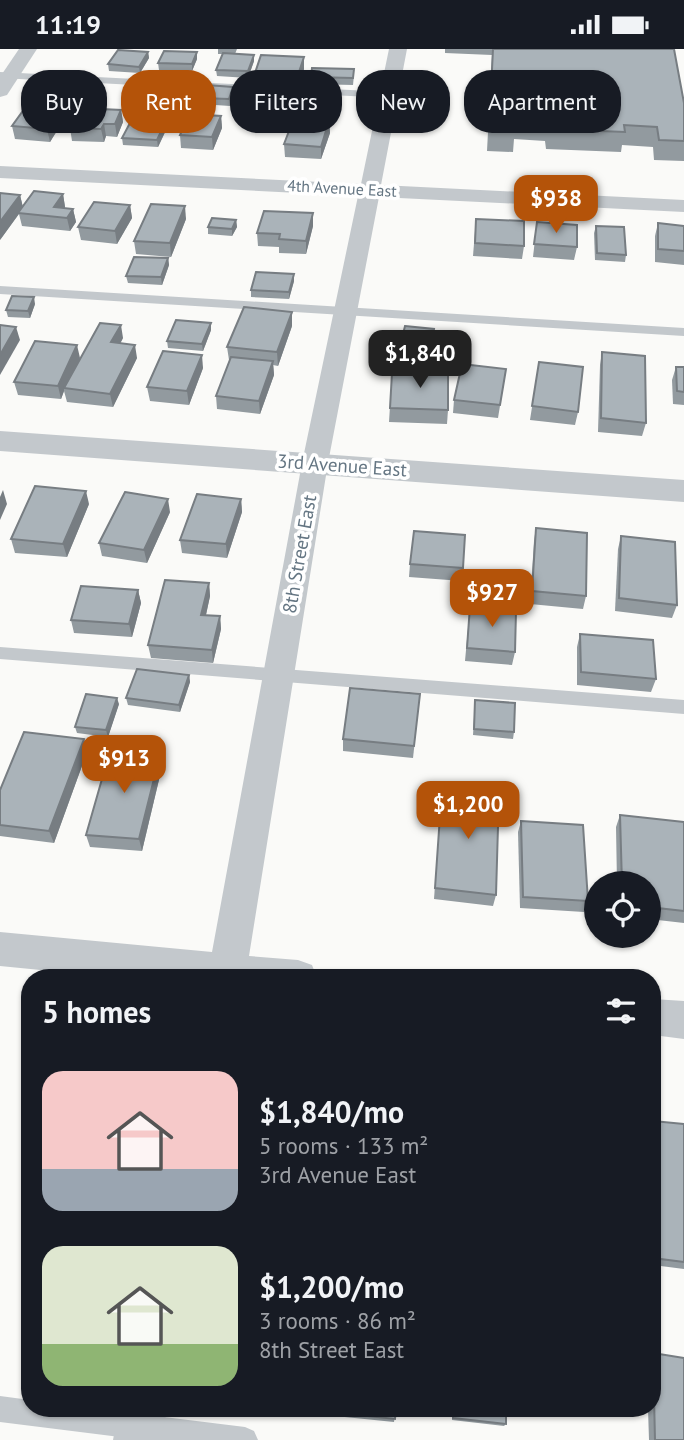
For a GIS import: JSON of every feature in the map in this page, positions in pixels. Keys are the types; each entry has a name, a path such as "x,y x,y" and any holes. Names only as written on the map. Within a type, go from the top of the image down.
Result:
{"street":[{"path":"3,81 28,49"},
{"name":"8th Street East","path":"394,70 398,49"},
{"name":"8th Street East","path":"228,969 315,463 381,133"},
{"name":"4th Avenue East","path":"0,172 684,206"},
{"name":"3rd Avenue East","path":"0,441 684,491"},
{"path":"0,949 182,969"},
{"path":"661,1018 684,1020"}],"lane":[{"path":"3,81 356,94"},
{"path":"0,290 684,332"},
{"path":"0,653 684,707"},
{"path":"0,1409 21,1411"},
{"path":"70,1417 246,1440"}],"building":[{"path":"493,49 674,49 684,103 684,141 659,140 657,127 624,125 625,132 621,132 621,70 492,70"},
{"path":"118,50 148,52 139,67 108,64"},
{"path":"164,51 197,52 192,64 158,63"},
{"path":"223,53 254,55 248,70 216,70"},
{"path":"261,55 304,57 300,70 256,70"},
{"path":"354,69 353,78 342,78 342,70 312,70"},
{"path":"216,86 230,87 229,99 216,99"},
{"path":"107,109 121,110 115,124 107,124"},
{"path":"21,114 21,127 12,126"},
{"path":"125,133 160,133 157,140 122,138"},
{"path":"181,133 214,133 212,137 180,135"},
{"path":"288,133 325,133 321,147 284,144"},
{"path":"34,191 63,194 54,207 73,209 67,218 18,213"},
{"path":"0,193 20,195 0,222"},
{"path":"94,202 130,205 115,231 78,227"},
{"path":"151,204 185,206 170,243 134,241"},
{"path":"264,211 313,213 306,241 279,239 280,234 257,233"},
{"path":"212,218 236,220 232,229 208,227"},
{"path":"476,219 524,221 524,246 475,243"},
{"path":"537,222 577,225 577,247 534,244"},
{"path":"658,223 684,226 684,251 658,249"},
{"path":"596,226 624,227 626,255 597,253"},
{"path":"134,257 168,258 161,277 126,276"},
{"path":"256,272 294,274 289,292 251,290"},
{"path":"12,296 34,297 28,311 6,310"},
{"path":"244,307 292,312 277,352 227,347"},
{"path":"176,320 211,323 202,344 167,341"},
{"path":"100,323 121,325 111,342 135,345 110,394 64,388"},
{"path":"0,325 16,327 0,355"},
{"path":"405,326 434,329 430,352 399,350"},
{"path":"35,341 77,345 58,386 14,382"},
{"path":"163,351 202,355 187,391 147,387"},
{"path":"602,352 645,356 646,423 601,418"},
{"path":"231,357 273,361 259,401 216,396"},
{"path":"539,362 583,367 578,412 532,406"},
{"path":"462,364 506,369 500,405 454,400"},
{"path":"676,367 684,367 684,392 677,391"},
{"path":"409,368 448,369 448,410 390,408 392,373 409,374"},
{"path":"35,486 86,491 63,544 11,539"},
{"path":"125,492 168,499 144,550 99,543"},
{"path":"197,494 241,499 226,544 180,540"},
{"path":"536,528 587,533 586,596 532,591"},
{"path":"414,531 465,535 463,568 410,564"},
{"path":"621,536 675,542 677,605 619,598"},
{"path":"165,580 209,583 201,615 220,616 212,650 148,645"},
{"path":"81,586 138,590 129,624 71,620"},
{"path":"470,606 516,611 515,652 467,648"},
{"path":"580,634 653,640 656,679 581,672"},
{"path":"137,669 189,675 179,705 126,698"},
{"path":"350,688 420,694 414,746 343,739"},
{"path":"86,694 117,698 106,730 75,727"},
{"path":"475,700 515,703 514,732 474,729"},
{"path":"24,732 84,739 49,831 0,825 0,790"},
{"path":"110,751 160,755 139,839 86,835"},
{"path":"442,787 499,792 496,895 435,888"},
{"path":"620,815 684,822 684,911 661,908 661,871 622,871"},
{"path":"521,821 583,825 586,871 584,901 523,897"},
{"path":"661,1122 684,1124 684,1262 661,1259"},
{"path":"661,1354 684,1358 684,1440 655,1440 654,1417 661,1417"},
{"path":"506,1417 506,1424 453,1418"}]}
